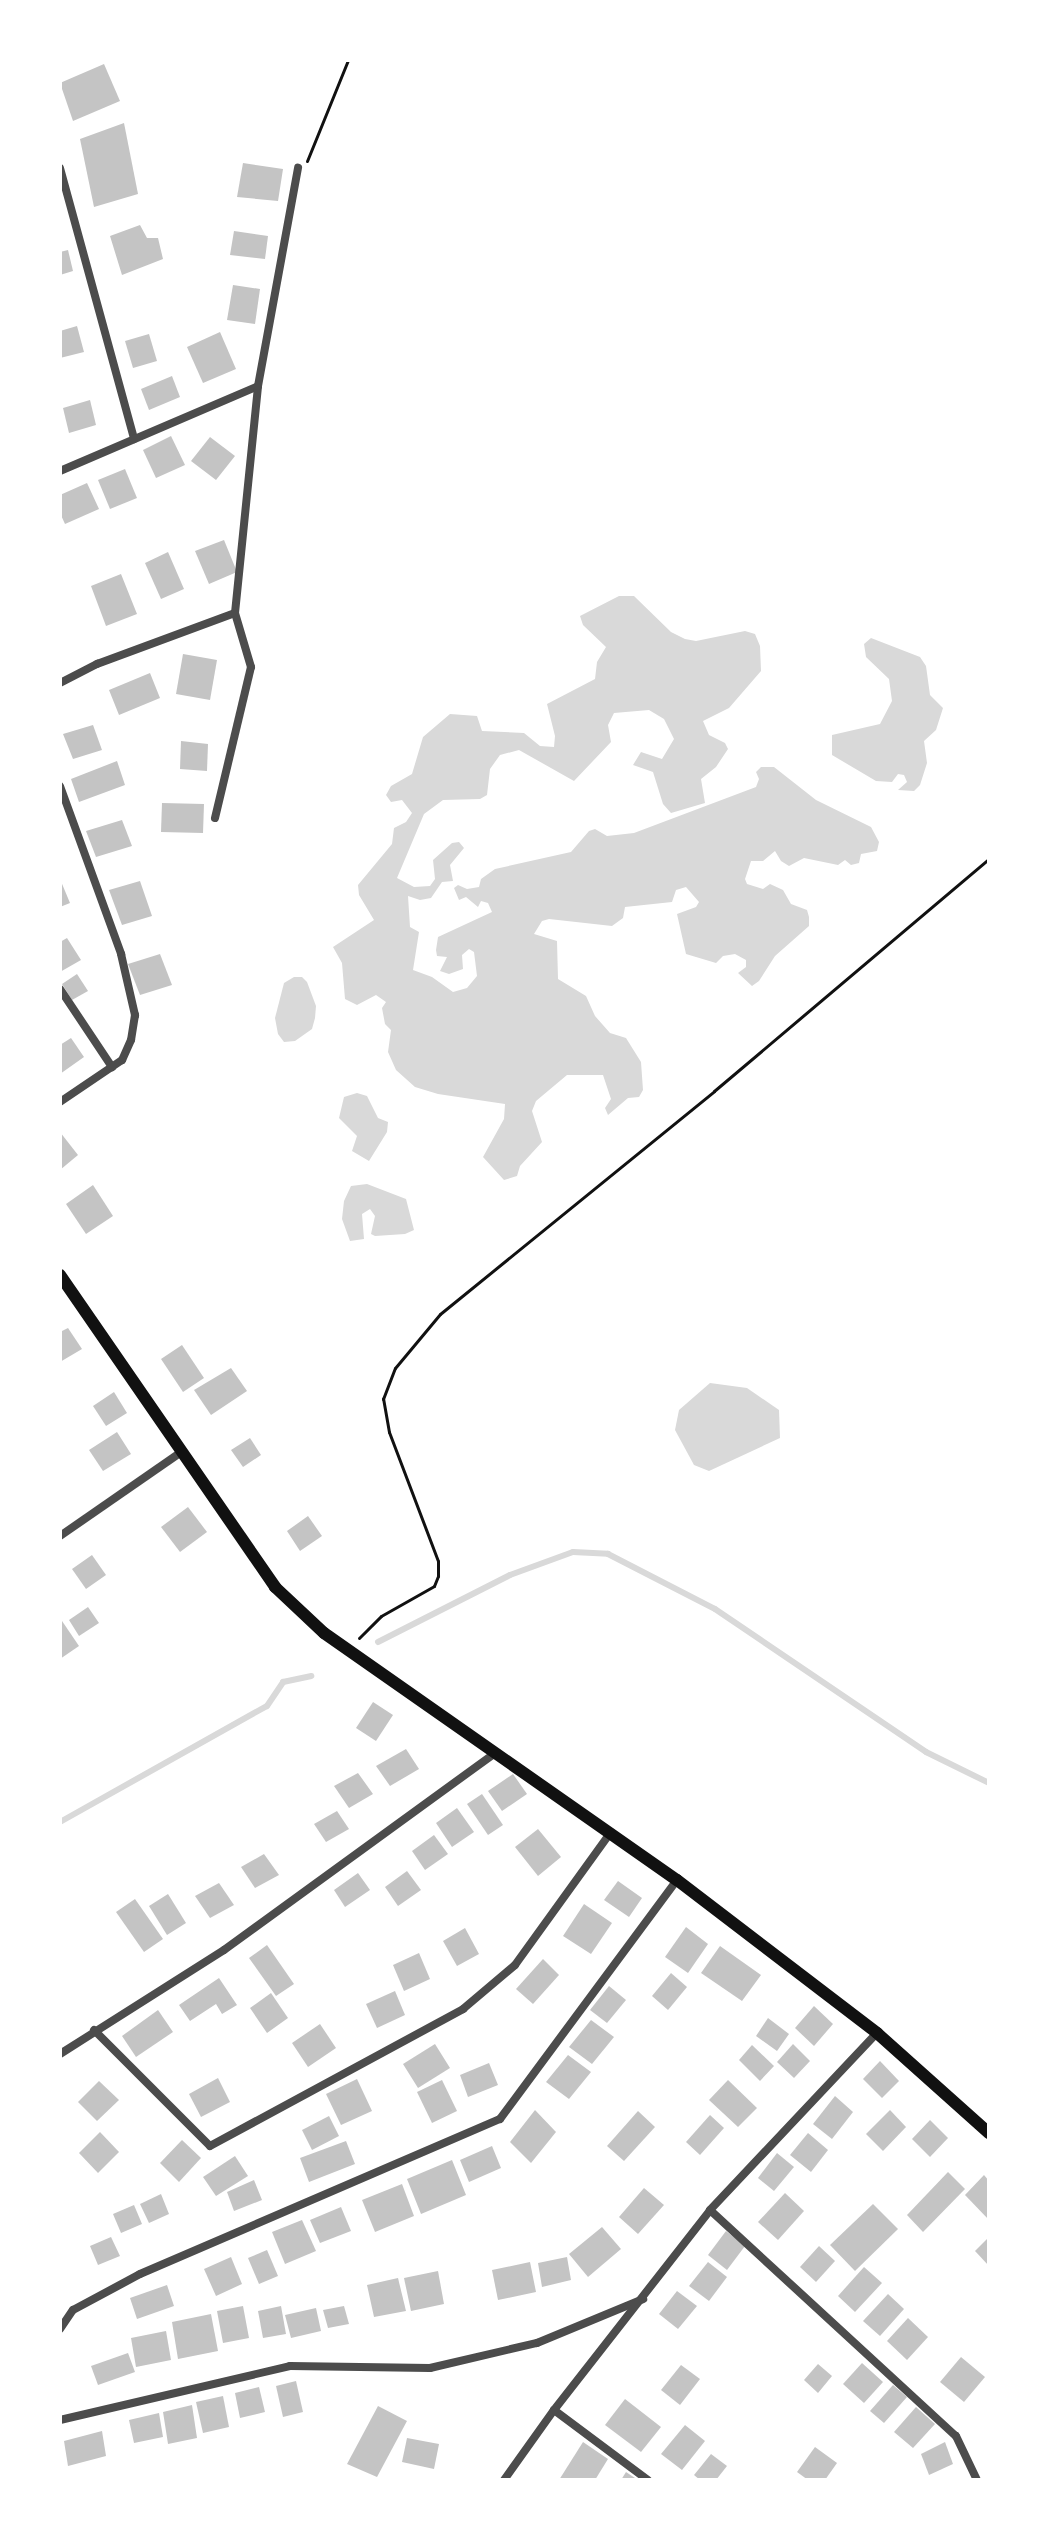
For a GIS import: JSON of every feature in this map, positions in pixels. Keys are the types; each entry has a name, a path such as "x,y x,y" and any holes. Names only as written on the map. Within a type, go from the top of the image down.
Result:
{"main road":[{"path":"60,1275 275,1587 348,1649 677,1880 877,2033 989,2133"}],"street":[{"path":"60,168 134,439"},
{"path":"215,818 251,667 235,613 258,386 298,168"},
{"path":"60,471 258,386"},
{"path":"60,683 97,664 235,613"},
{"path":"60,786 121,954 135,1015 131,1040 122,1060 60,1102"},
{"path":"60,989 112,1067"},
{"path":"60,1536 180,1453"},
{"path":"60,2054 224,1950 494,1754"},
{"path":"94,2030 210,2146 463,2009 515,1965 611,1832"},
{"path":"60,2329 73,2310 140,2274 500,2119 677,1880"},
{"path":"504,2480 554,2410 710,2210 877,2033"},
{"path":"710,2210 956,2436 977,2480"},
{"path":"60,2420 290,2366 430,2368 537,2343 643,2299"},
{"path":"554,2410 648,2480"}],"path":[{"path":"298,168 310,159 348,60"},
{"path":"348,1649 381,1616 434,1586 438,1576 438,1561 389,1432 383,1399 395,1368 440,1314 714,1091 989,859"}],"shaded area":[{"path":"619,596 634,596 671,632 685,639 696,641 745,631 755,634 760,646 761,671 729,708 703,721 709,735 725,743 728,749 716,767 701,779 705,803 671,813 663,804 653,772 633,765 641,752 662,759 674,739 664,719 649,710 614,713 608,725 611,742 574,781 519,750 500,755 490,769 487,795 480,799 443,800 424,814 397,878 414,887 430,886 435,879 433,860 452,843 459,842 464,848 450,865 453,881 442,882 431,898 420,900 408,896 410,927 419,932 413,970 432,977 453,992 467,988 477,976 474,952 469,949 462,955 463,969 449,974 440,971 447,957 437,956 438,937 492,912 488,903 481,901 478,907 466,897 459,900 454,888 458,885 467,889 479,887 481,879 495,869 571,852 589,831 595,829 607,836 634,833 756,787 759,779 756,772 761,767 774,767 816,800 871,827 879,842 877,851 861,854 859,863 851,865 845,860 838,865 804,858 789,866 781,861 775,851 763,861 751,861 745,879 747,884 763,889 770,884 783,890 791,904 807,910 809,917 809,926 775,956 759,981 752,986 738,973 746,967 746,960 735,954 723,956 716,963 686,954 677,914 696,907 699,902 686,887 676,890 672,902 625,907 623,918 612,926 549,919 542,921 534,934 557,941 558,979 586,996 595,1016 610,1033 626,1038 641,1062 643,1090 639,1097 628,1098 608,1115 605,1108 611,1099 603,1075 567,1075 536,1101 532,1111 542,1142 520,1166 517,1176 504,1180 483,1157 504,1119 505,1104 438,1094 415,1087 396,1070 388,1052 391,1030 385,1024 382,1008 386,1002 376,995 357,1005 345,999 342,963 333,947 374,920 359,895 358,885 392,844 394,828 406,822 412,813 402,800 391,802 386,795 391,786 412,774 423,737 450,714 477,716 482,731 524,733 540,746 554,747 555,736 547,704 595,679 597,662 606,647 583,625 580,616"},
{"path":"871,638 920,657 926,666 930,695 943,708 936,730 924,741 927,763 920,785 914,791 898,790 907,782 904,775 898,774 892,782 876,781 832,755 832,735 880,724 892,701 889,679 866,657 864,644"},
{"path":"294,977 302,977 307,982 316,1006 315,1018 312,1029 295,1041 284,1042 278,1034 275,1018 284,983"},
{"path":"357,1093 367,1096 378,1118 388,1122 387,1132 369,1161 352,1151 357,1136 339,1118 344,1097"},
{"path":"367,1184 406,1199 414,1230 405,1234 375,1236 371,1234 375,1216 370,1209 362,1214 364,1239 350,1241 342,1219 344,1201 351,1186"},
{"path":"710,1383 747,1388 779,1410 780,1438 709,1471 694,1465 675,1430 679,1410"}],"building":[{"path":"104,64 120,101 73,121 60,83"},
{"path":"124,123 138,194 94,207 80,139"},
{"path":"243,163 283,169 278,201 237,197"},
{"path":"140,225 147,238 158,238 163,259 122,275 110,236"},
{"path":"234,231 268,236 265,259 230,255"},
{"path":"68,250 73,271 60,275 60,252"},
{"path":"233,285 260,289 255,324 227,320"},
{"path":"77,326 84,352 60,358 60,331"},
{"path":"220,332 236,369 203,383 187,347"},
{"path":"149,334 157,361 133,368 125,341"},
{"path":"172,376 180,397 149,410 141,389"},
{"path":"90,400 96,425 69,433 63,408"},
{"path":"171,436 185,465 156,478 143,450"},
{"path":"210,437 235,456 216,480 191,461"},
{"path":"125,469 137,498 110,509 98,480"},
{"path":"87,483 99,509 65,524 60,513 60,495"},
{"path":"224,540 237,572 209,584 195,551"},
{"path":"168,552 184,589 161,599 145,563"},
{"path":"121,574 137,614 106,626 91,586"},
{"path":"183,654 217,660 210,700 176,694"},
{"path":"150,673 160,698 119,715 109,690"},
{"path":"93,725 102,750 73,759 63,734"},
{"path":"181,741 208,744 207,771 180,769"},
{"path":"117,761 125,785 79,802 71,779"},
{"path":"162,803 204,804 203,833 161,832"},
{"path":"122,820 132,846 96,857 86,831"},
{"path":"60,879 70,903 60,907"},
{"path":"140,881 152,916 122,925 109,890"},
{"path":"67,938 81,960 60,972 60,942"},
{"path":"160,954 172,985 140,995 128,964"},
{"path":"77,974 88,991 72,1000 62,984"},
{"path":"71,1038 84,1057 60,1074 60,1045"},
{"path":"60,1132 78,1155 60,1170"},
{"path":"93,1185 113,1216 86,1234 66,1204"},
{"path":"68,1328 82,1349 60,1362 60,1332"},
{"path":"182,1345 204,1378 183,1392 161,1359"},
{"path":"231,1368 247,1391 211,1415 194,1390"},
{"path":"114,1392 127,1413 106,1426 93,1406"},
{"path":"117,1432 131,1454 103,1471 89,1450"},
{"path":"250,1438 261,1455 243,1467 231,1450"},
{"path":"188,1507 207,1532 180,1552 161,1527"},
{"path":"308,1516 322,1536 300,1551 287,1531"},
{"path":"92,1555 106,1575 86,1589 72,1569"},
{"path":"88,1607 99,1623 79,1636 69,1620"},
{"path":"60,1618 79,1646 60,1659"},
{"path":"373,1702 393,1715 376,1741 356,1728"},
{"path":"406,1749 419,1769 390,1786 376,1766"},
{"path":"358,1773 373,1794 349,1808 334,1786"},
{"path":"513,1774 527,1794 502,1811 488,1791"},
{"path":"482,1794 503,1825 488,1835 467,1804"},
{"path":"457,1808 474,1832 452,1847 436,1823"},
{"path":"337,1811 349,1829 326,1842 314,1824"},
{"path":"538,1829 561,1857 538,1876 515,1847"},
{"path":"434,1835 448,1854 425,1870 412,1851"},
{"path":"264,1854 279,1875 255,1888 241,1867"},
{"path":"407,1871 421,1890 398,1906 385,1887"},
{"path":"358,1873 370,1890 345,1907 334,1890"},
{"path":"618,1881 642,1898 629,1917 604,1900"},
{"path":"219,1883 234,1905 210,1918 195,1896"},
{"path":"168,1894 186,1923 167,1935 149,1906"},
{"path":"135,1899 163,1939 144,1952 116,1912"},
{"path":"584,1904 612,1923 591,1954 563,1936"},
{"path":"686,1927 708,1944 688,1973 665,1957"},
{"path":"465,1928 479,1954 457,1966 443,1941"},
{"path":"267,1945 294,1984 276,1996 249,1958"},
{"path":"720,1946 761,1975 742,2001 701,1973"},
{"path":"419,1953 430,1979 404,1991 393,1965"},
{"path":"543,1959 559,1975 533,2004 516,1989"},
{"path":"671,1973 687,1987 668,2010 652,1996"},
{"path":"219,1978 237,2005 222,2014 216,2004 190,2021 179,2005"},
{"path":"609,1986 626,2000 607,2023 590,2010"},
{"path":"395,1991 405,2015 377,2028 366,2004"},
{"path":"271,1993 288,2018 267,2033 250,2008"},
{"path":"814,2006 833,2024 814,2046 795,2028"},
{"path":"158,2010 173,2032 136,2057 122,2036"},
{"path":"768,2018 789,2034 777,2051 756,2036"},
{"path":"591,2020 614,2037 592,2064 569,2047"},
{"path":"320,2024 336,2048 308,2067 292,2043"},
{"path":"435,2044 450,2068 418,2088 403,2064"},
{"path":"793,2044 810,2061 794,2078 777,2062"},
{"path":"752,2045 774,2066 760,2081 739,2060"},
{"path":"568,2055 591,2072 569,2099 546,2082"},
{"path":"880,2061 899,2081 882,2098 863,2079"},
{"path":"489,2063 498,2085 468,2097 460,2075"},
{"path":"218,2078 230,2102 201,2117 189,2094"},
{"path":"357,2079 372,2111 341,2125 326,2094"},
{"path":"442,2080 457,2111 432,2123 417,2092"},
{"path":"728,2080 757,2108 738,2127 709,2100"},
{"path":"99,2081 119,2100 97,2121 78,2102"},
{"path":"835,2096 853,2112 832,2139 813,2124"},
{"path":"535,2110 556,2132 531,2163 510,2142"},
{"path":"890,2110 906,2127 883,2151 866,2134"},
{"path":"638,2111 655,2127 624,2161 607,2146"},
{"path":"710,2115 724,2128 700,2155 686,2142"},
{"path":"329,2116 339,2136 312,2150 302,2130"},
{"path":"930,2120 948,2138 930,2157 912,2139"},
{"path":"100,2132 119,2152 98,2173 79,2153"},
{"path":"808,2133 828,2150 811,2172 790,2155"},
{"path":"182,2140 201,2158 179,2182 160,2163"},
{"path":"346,2141 355,2164 309,2182 300,2158"},
{"path":"492,2146 501,2168 469,2182 460,2160"},
{"path":"777,2153 794,2167 774,2191 758,2178"},
{"path":"235,2156 248,2176 216,2196 203,2177"},
{"path":"452,2160 466,2195 421,2214 407,2179"},
{"path":"948,2172 965,2189 923,2232 907,2215"},
{"path":"984,2175 989,2181 989,2220 965,2195"},
{"path":"254,2180 262,2200 234,2211 227,2192"},
{"path":"402,2184 414,2216 375,2232 362,2200"},
{"path":"644,2188 664,2205 638,2234 619,2217"},
{"path":"785,2193 804,2211 778,2240 758,2222"},
{"path":"161,2194 169,2214 149,2223 140,2204"},
{"path":"873,2204 898,2229 855,2271 830,2245"},
{"path":"134,2205 142,2224 121,2233 113,2214"},
{"path":"341,2207 351,2231 320,2243 310,2220"},
{"path":"302,2220 316,2251 285,2264 272,2232"},
{"path":"602,2227 621,2249 588,2277 569,2254"},
{"path":"726,2231 745,2246 727,2270 708,2255"},
{"path":"111,2237 120,2256 98,2265 90,2246"},
{"path":"989,2237 989,2266 975,2251"},
{"path":"819,2246 835,2261 816,2282 800,2267"},
{"path":"267,2250 278,2276 259,2284 248,2258"},
{"path":"231,2257 242,2284 216,2296 204,2269"},
{"path":"567,2257 571,2280 542,2287 538,2263"},
{"path":"530,2262 536,2292 498,2300 492,2270"},
{"path":"708,2262 727,2277 709,2301 689,2286"},
{"path":"864,2267 882,2283 855,2312 838,2296"},
{"path":"438,2271 444,2304 411,2311 404,2278"},
{"path":"398,2278 406,2311 374,2317 367,2285"},
{"path":"167,2285 174,2306 137,2319 130,2298"},
{"path":"677,2291 697,2306 678,2329 659,2314"},
{"path":"888,2294 904,2309 880,2336 863,2321"},
{"path":"243,2306 249,2338 223,2343 217,2311"},
{"path":"281,2306 286,2334 263,2338 258,2311"},
{"path":"344,2306 349,2324 328,2328 323,2310"},
{"path":"316,2308 321,2331 291,2338 285,2315"},
{"path":"211,2314 218,2351 178,2359 172,2322"},
{"path":"908,2318 928,2337 907,2360 887,2341"},
{"path":"166,2331 171,2360 136,2367 131,2338"},
{"path":"128,2353 135,2372 98,2385 91,2366"},
{"path":"961,2357 985,2377 964,2402 940,2382"},
{"path":"862,2363 883,2382 864,2403 843,2384"},
{"path":"818,2364 832,2376 818,2393 804,2380"},
{"path":"681,2365 700,2379 680,2405 661,2390"},
{"path":"296,2381 303,2412 283,2417 276,2386"},
{"path":"893,2385 907,2397 884,2423 870,2411"},
{"path":"259,2387 265,2412 240,2418 235,2393"},
{"path":"223,2396 229,2427 203,2433 196,2402"},
{"path":"625,2399 661,2427 641,2452 605,2425"},
{"path":"192,2405 197,2438 168,2444 163,2412"},
{"path":"378,2406 407,2421 377,2477 347,2464"},
{"path":"916,2407 935,2424 913,2448 894,2432"},
{"path":"159,2413 163,2437 134,2443 129,2420"},
{"path":"685,2425 705,2441 682,2470 661,2454"},
{"path":"102,2431 106,2456 68,2466 64,2441"},
{"path":"407,2438 439,2444 434,2469 402,2462"},
{"path":"583,2442 608,2459 595,2480 559,2480"},
{"path":"945,2442 953,2464 929,2475 921,2454"},
{"path":"815,2447 837,2463 825,2480 808,2480 797,2472"},
{"path":"711,2454 727,2466 716,2480 700,2480 694,2475"},
{"path":"626,2472 638,2480 621,2480"}],"waterway":[{"path":"378,1642 510,1575 573,1552 608,1554 715,1609 926,1752 989,1783"},
{"path":"60,1822 267,1706 283,1682 311,1676"}]}
